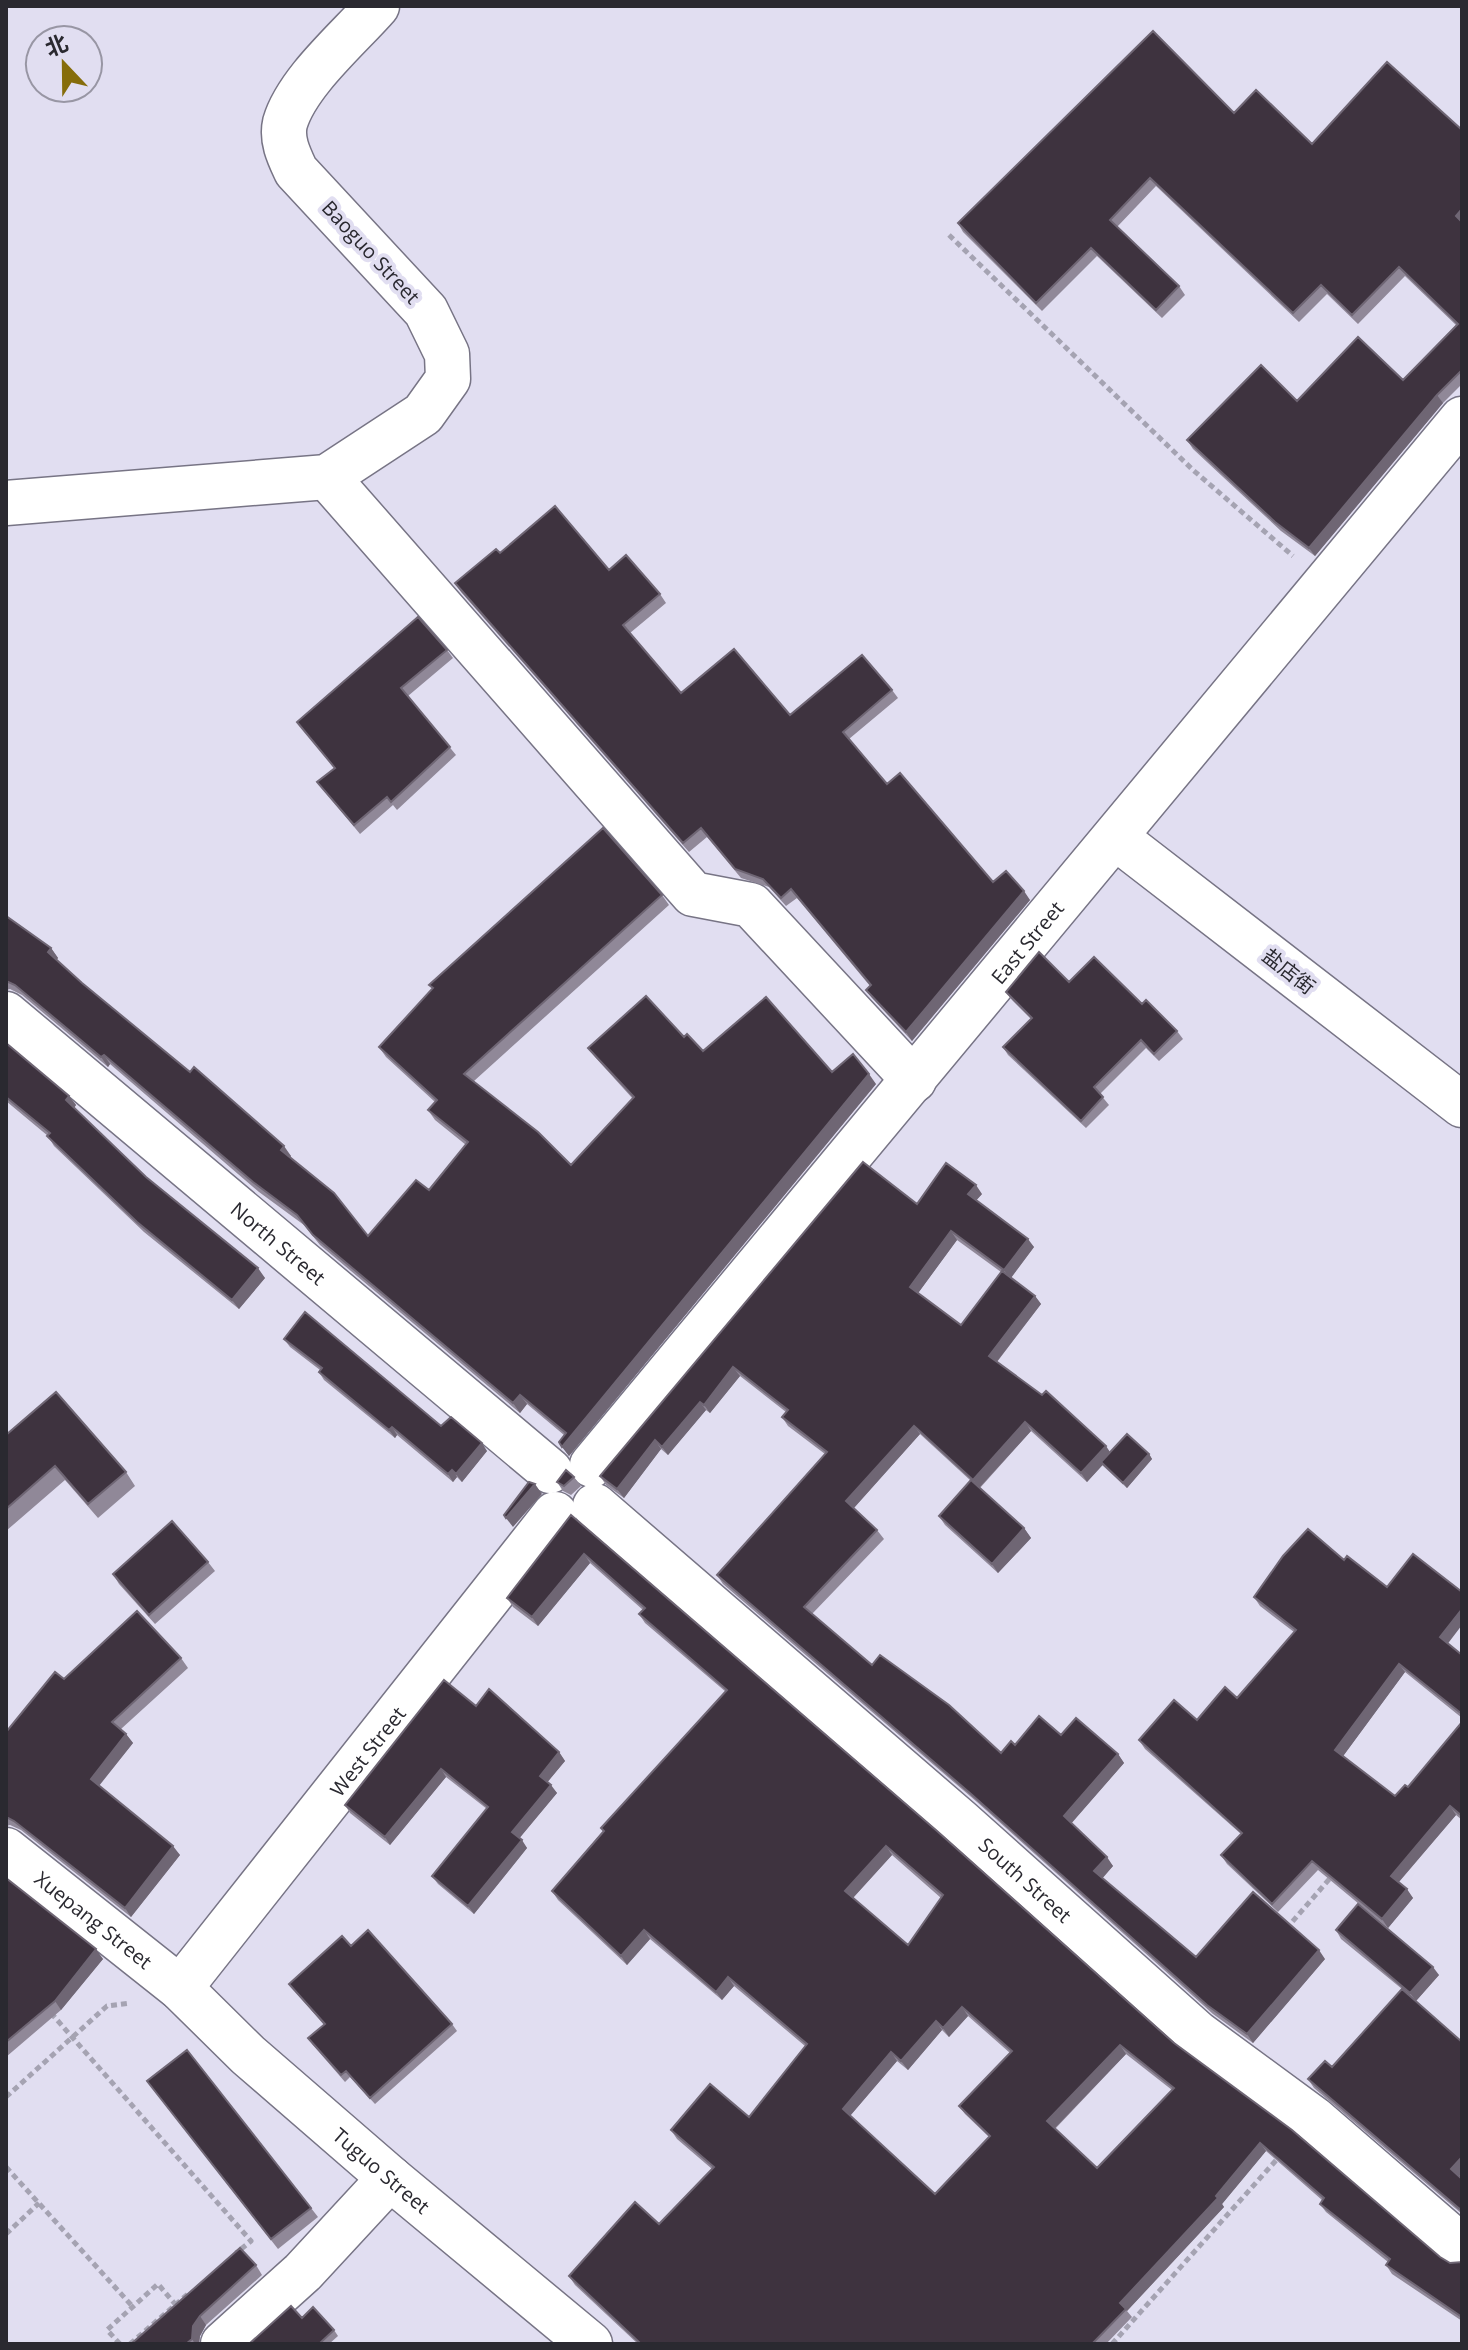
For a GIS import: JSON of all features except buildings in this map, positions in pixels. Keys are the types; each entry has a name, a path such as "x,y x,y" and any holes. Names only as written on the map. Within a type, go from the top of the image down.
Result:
{"street":[{"name":"Baoguo Street","path":"327,477 423,414 448,379 447,354 426,311 296,171 285,148 285,125 299,93 377,6"},
{"name":"East Street","path":"573,1489 1462,419"},
{"path":"6,503 327,477 693,894 751,905 914,1080"},
{"name":"盐店街","path":"1115,837 1462,1105"},
{"name":"North Street","path":"6,1014 573,1489"},
{"name":"West Street","path":"174,1984 573,1489"},
{"name":"South Street","path":"573,1489 960,1821 1197,2033 1314,2119 1462,2247"},
{"name":"Xuepang Street","path":"6,1850 174,1984"},
{"name":"Tuguo Street","path":"174,1984 248,2055 390,2178 590,2344"},
{"path":"223,2344 303,2272 390,2178"}],"path":[{"path":"949,235 1193,470 1325,584"},
{"path":"1279,1938 1340,1866"},
{"path":"6,2097 107,2006 140,2002 174,1984"},
{"path":"44,2006 251,2241 229,2259"},
{"path":"1112,2344 1314,2119"},
{"path":"6,2167 133,2307"},
{"path":"6,2234 39,2203"},
{"path":"120,2344 107,2330 158,2284 175,2304"},
{"path":"130,2344 197,2286"},
{"path":"152,2325 160,2334"}]}
